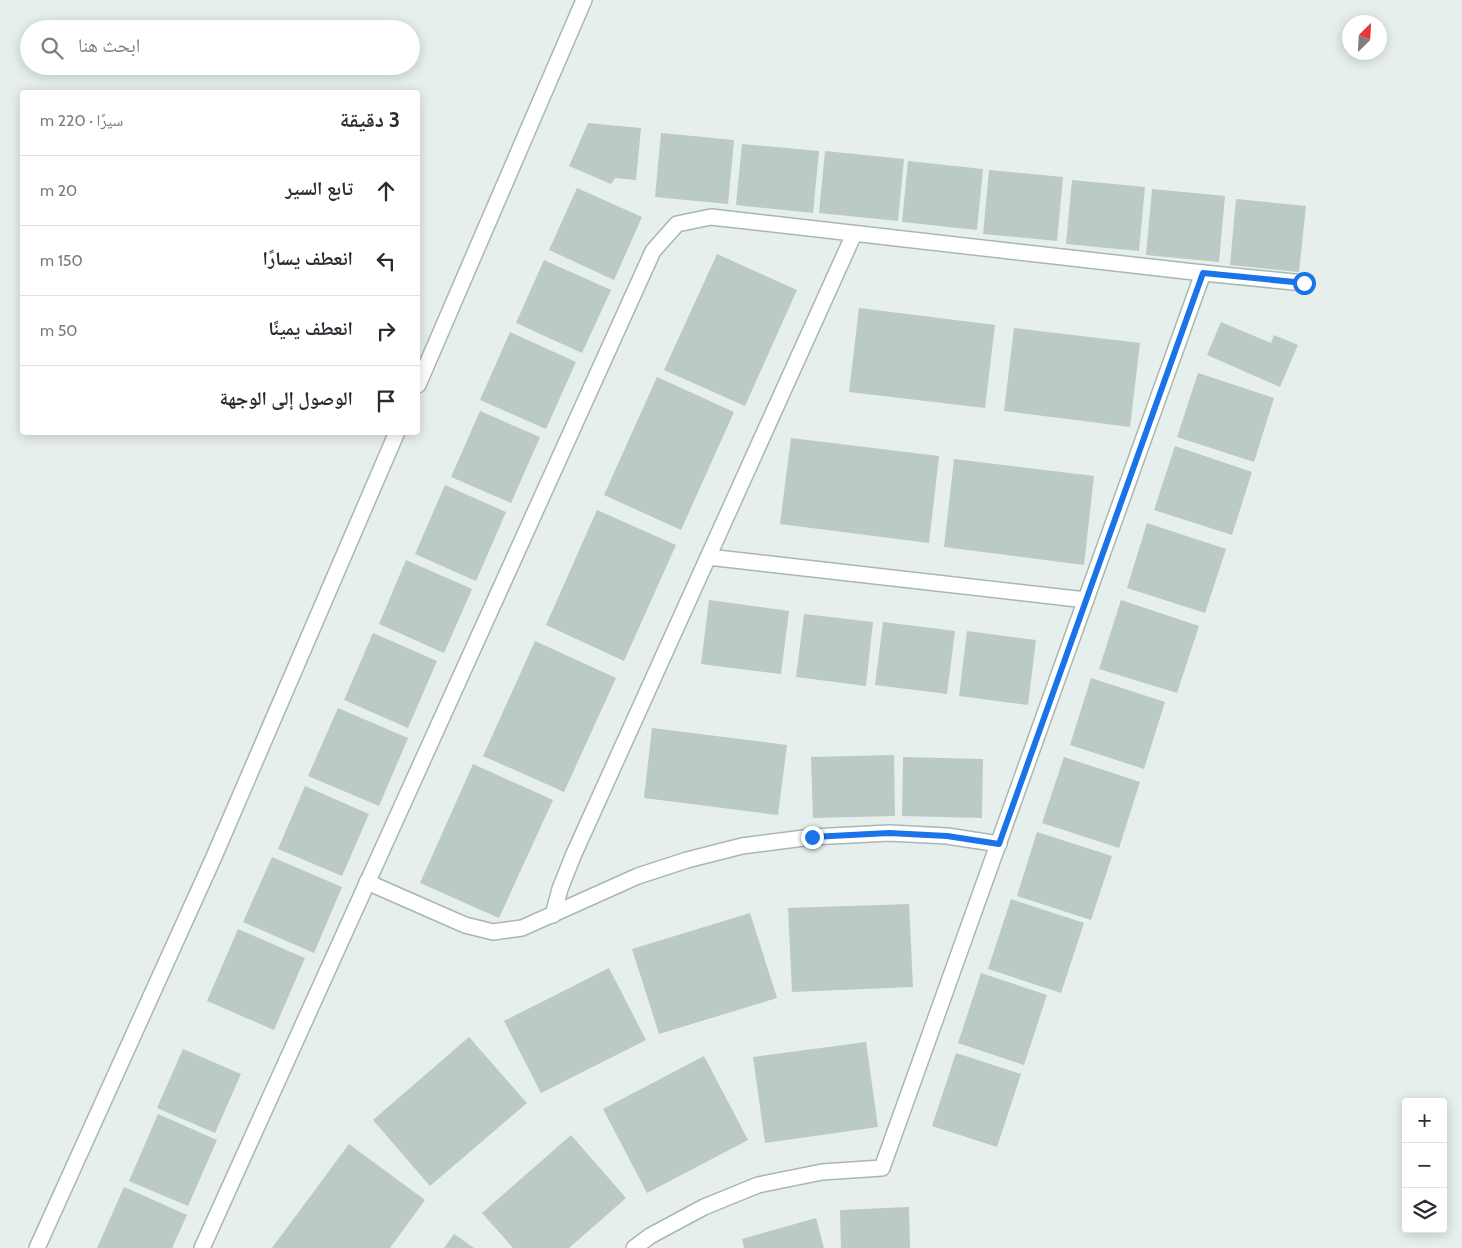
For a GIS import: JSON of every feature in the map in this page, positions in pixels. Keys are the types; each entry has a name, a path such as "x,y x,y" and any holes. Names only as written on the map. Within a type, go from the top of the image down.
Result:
{"street":[{"path":"420,380 584,0"},
{"path":"202,1248 653,251 677,224 711,217 1304,283"},
{"path":"553,915 560,889 574,856 854,234"},
{"path":"634,1248 650,1236 704,1207 758,1185 822,1172 882,1168 1203,273"},
{"path":"37,1248 213,859 396,435"},
{"path":"708,556 1086,600"},
{"path":"367,882 465,925 493,932 522,928 638,876 687,860 742,846 812,837 889,833 947,836 999,844"}],"building":[{"path":"588,123 641,128 636,180 615,178 611,184 569,166"},
{"path":"661,133 734,140 728,204 655,197"},
{"path":"742,144 819,151 813,213 736,205"},
{"path":"825,151 904,159 898,221 819,213"},
{"path":"908,161 983,169 977,230 902,222"},
{"path":"989,170 1063,177 1057,241 983,234"},
{"path":"1072,180 1145,187 1139,251 1066,244"},
{"path":"577,188 642,217 614,280 549,250"},
{"path":"1152,189 1225,196 1219,262 1146,255"},
{"path":"1236,199 1306,206 1299,272 1230,265"},
{"path":"717,254 797,290 745,406 664,370"},
{"path":"544,260 611,290 582,353 516,323"},
{"path":"859,308 995,325 985,408 849,392"},
{"path":"1221,322 1271,343 1274,335 1298,345 1280,387 1207,355"},
{"path":"1014,328 1140,343 1130,427 1004,411"},
{"path":"510,332 576,362 546,429 480,400"},
{"path":"1198,373 1274,398 1254,462 1177,437"},
{"path":"657,377 734,412 681,530 604,495"},
{"path":"480,411 540,437 511,503 451,477"},
{"path":"791,438 939,456 929,543 780,524"},
{"path":"1175,446 1252,472 1232,535 1154,510"},
{"path":"954,459 1094,476 1084,565 944,547"},
{"path":"445,485 506,512 476,581 415,554"},
{"path":"597,510 676,545 624,661 546,625"},
{"path":"1147,523 1226,549 1205,613 1127,588"},
{"path":"406,560 472,589 444,653 379,624"},
{"path":"709,600 789,611 781,674 701,664"},
{"path":"1121,600 1199,626 1177,693 1099,669"},
{"path":"804,614 873,622 866,686 796,677"},
{"path":"883,622 955,631 947,694 875,685"},
{"path":"967,631 1036,640 1028,705 959,696"},
{"path":"373,633 437,661 408,728 344,700"},
{"path":"535,641 616,678 564,792 483,756"},
{"path":"1091,678 1165,702 1144,769 1070,745"},
{"path":"338,708 408,738 379,806 308,776"},
{"path":"652,728 787,745 778,815 644,798"},
{"path":"894,755 895,816 813,818 811,757"},
{"path":"903,757 983,759 982,818 902,816"},
{"path":"1064,757 1140,782 1119,848 1042,823"},
{"path":"473,764 553,800 499,918 420,883"},
{"path":"305,786 369,814 342,876 278,849"},
{"path":"1037,832 1112,856 1091,920 1017,896"},
{"path":"272,857 342,887 314,953 243,922"},
{"path":"1011,899 1084,923 1061,993 988,969"},
{"path":"909,904 913,987 792,992 788,908"},
{"path":"750,913 777,998 659,1034 632,949"},
{"path":"238,929 305,958 274,1030 207,1001"},
{"path":"609,968 646,1040 541,1093 504,1021"},
{"path":"981,973 1047,995 1024,1065 958,1043"},
{"path":"469,1037 527,1103 430,1186 373,1120"},
{"path":"866,1042 878,1127 765,1143 753,1057"},
{"path":"183,1049 241,1074 215,1133 157,1108"},
{"path":"956,1053 1021,1074 997,1147 932,1126"},
{"path":"704,1056 748,1140 647,1193 603,1109"},
{"path":"158,1114 217,1140 188,1206 129,1181"},
{"path":"571,1135 626,1198 569,1248 513,1248 482,1213"},
{"path":"349,1144 425,1200 390,1248 272,1248"},
{"path":"124,1187 187,1215 172,1248 97,1248"},
{"path":"909,1207 910,1248 841,1248 840,1210"},
{"path":"816,1218 824,1248 744,1248 742,1239"},
{"path":"454,1234 474,1248 444,1248"}],"route":[{"path":"812,837 889,833 947,836 999,844 1203,273 1304,283"}]}
